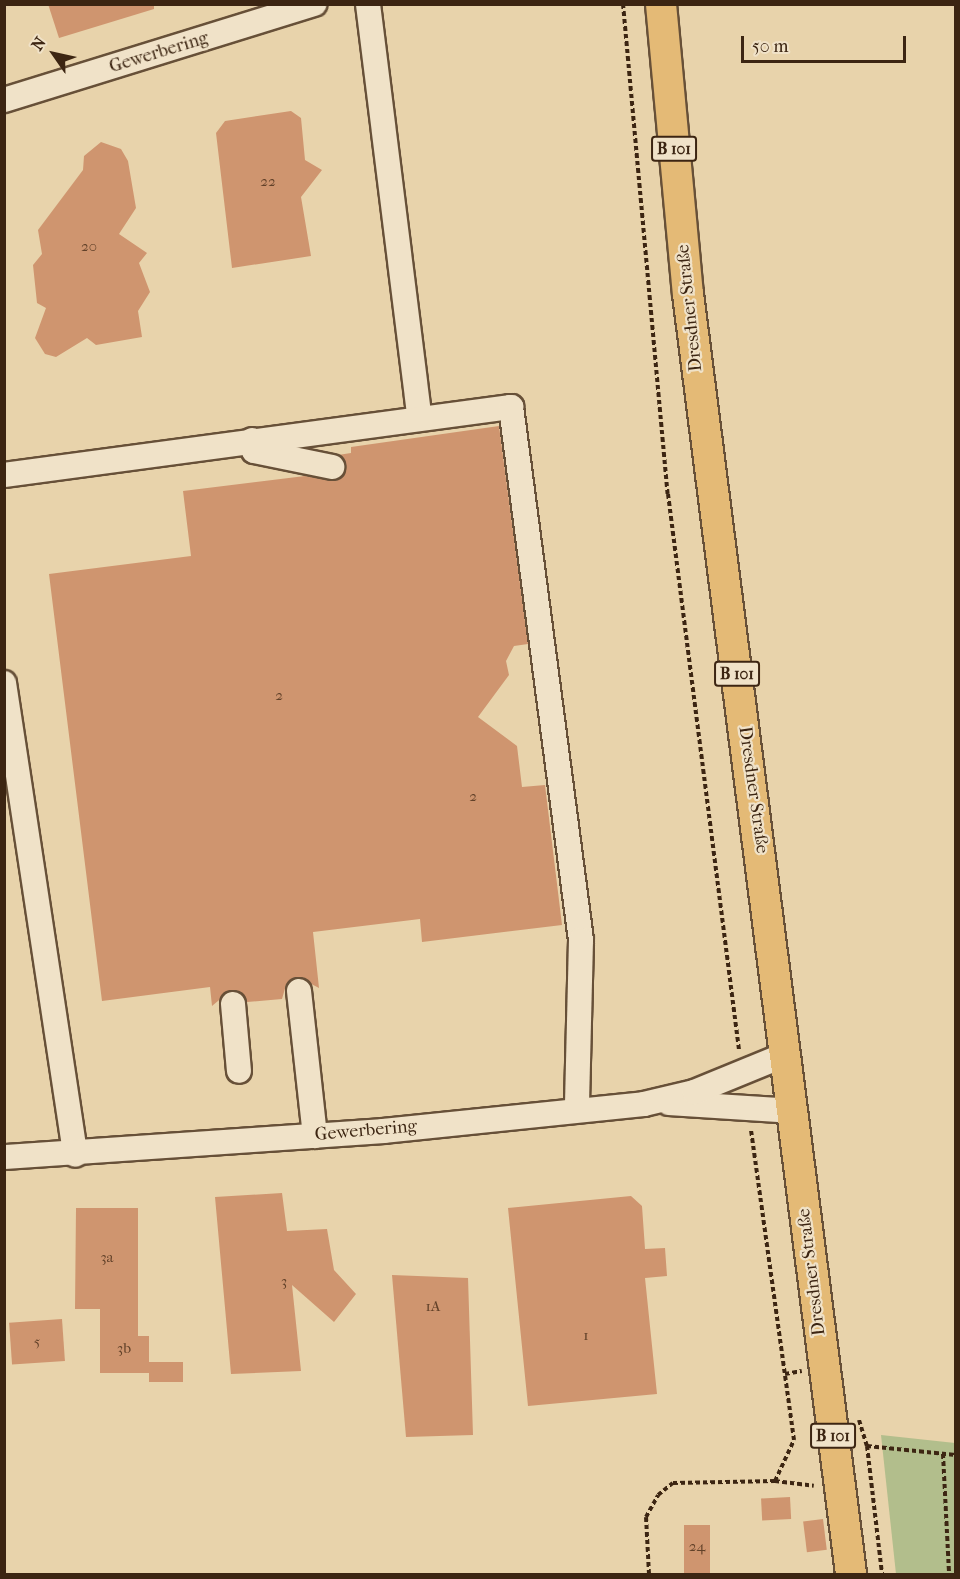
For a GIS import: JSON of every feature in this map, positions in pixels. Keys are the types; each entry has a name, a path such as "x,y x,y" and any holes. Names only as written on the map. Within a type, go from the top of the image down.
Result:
{"main road":[{"name":"Dresdner Straße","path":"660,4 688,294 787,1054 851,1575"}],"street":[{"name":"Gewerbering","path":"4,100 314,4"},
{"path":"368,4 420,416"},
{"path":"4,475 420,416 511,407 581,940 577,1108"},
{"path":"252,440 254,451 332,467"},
{"path":"4,682 75,1155"},
{"path":"298,991 315,1136"},
{"path":"233,1004 238,1071"},
{"name":"Gewerbering","path":"657,1102 742,1074 787,1054"},
{"name":"Gewerbering","path":"4,1157 75,1155 315,1136 577,1108 657,1102 748,1110 794,1111"}],"path":[{"path":"623,4 668,494 742,1074"},
{"path":"748,1110 794,1440 775,1482"},
{"path":"857,1414 867,1446 882,1575"},
{"path":"867,1446 956,1455"},
{"path":"943,1454 949,1575"},
{"path":"649,1575 646,1517 673,1483 775,1482 818,1486"}],"green space":[{"path":"881,1435 955,1443 955,1574 896,1574"}],"building":[{"path":"48,4 154,4 154,9 59,38"},
{"path":"291,111 301,118 305,160 322,170 301,197 311,256 232,268 216,133 225,121"},
{"path":"101,142 121,149 128,161 136,208 119,234 147,253 139,263 150,292 138,311 142,337 96,345 87,338 56,357 45,354 35,338 46,308 37,303 33,265 42,254 38,230 83,170 84,156"},
{"path":"499,426 528,644 514,646 506,661 509,675 478,717 517,746 522,787 545,785 562,925 422,942 420,919 313,932 319,988 298,977 286,985 282,999 247,1002 231,990 212,1006 210,987 102,1001 49,574 191,556 183,491 305,476 336,481 346,469 338,455 351,453 351,447"},
{"path":"282,1193 287,1231 327,1229 334,1270 356,1294 334,1322 292,1285 301,1371 231,1374 215,1197"},
{"path":"631,1196 642,1206 645,1249 665,1248 667,1276 645,1278 657,1394 528,1406 508,1208"},
{"path":"76,1208 138,1208 138,1336 149,1336 149,1373 100,1373 100,1309 75,1309"},
{"path":"392,1275 468,1278 473,1435 406,1437"},
{"path":"62,1319 65,1361 12,1365 9,1323"},
{"path":"149,1362 183,1362 183,1382 149,1382"},
{"path":"790,1497 791,1519 762,1520 761,1499"},
{"path":"823,1519 827,1550 807,1552 803,1521"},
{"path":"684,1525 710,1525 710,1574 684,1574"}]}
